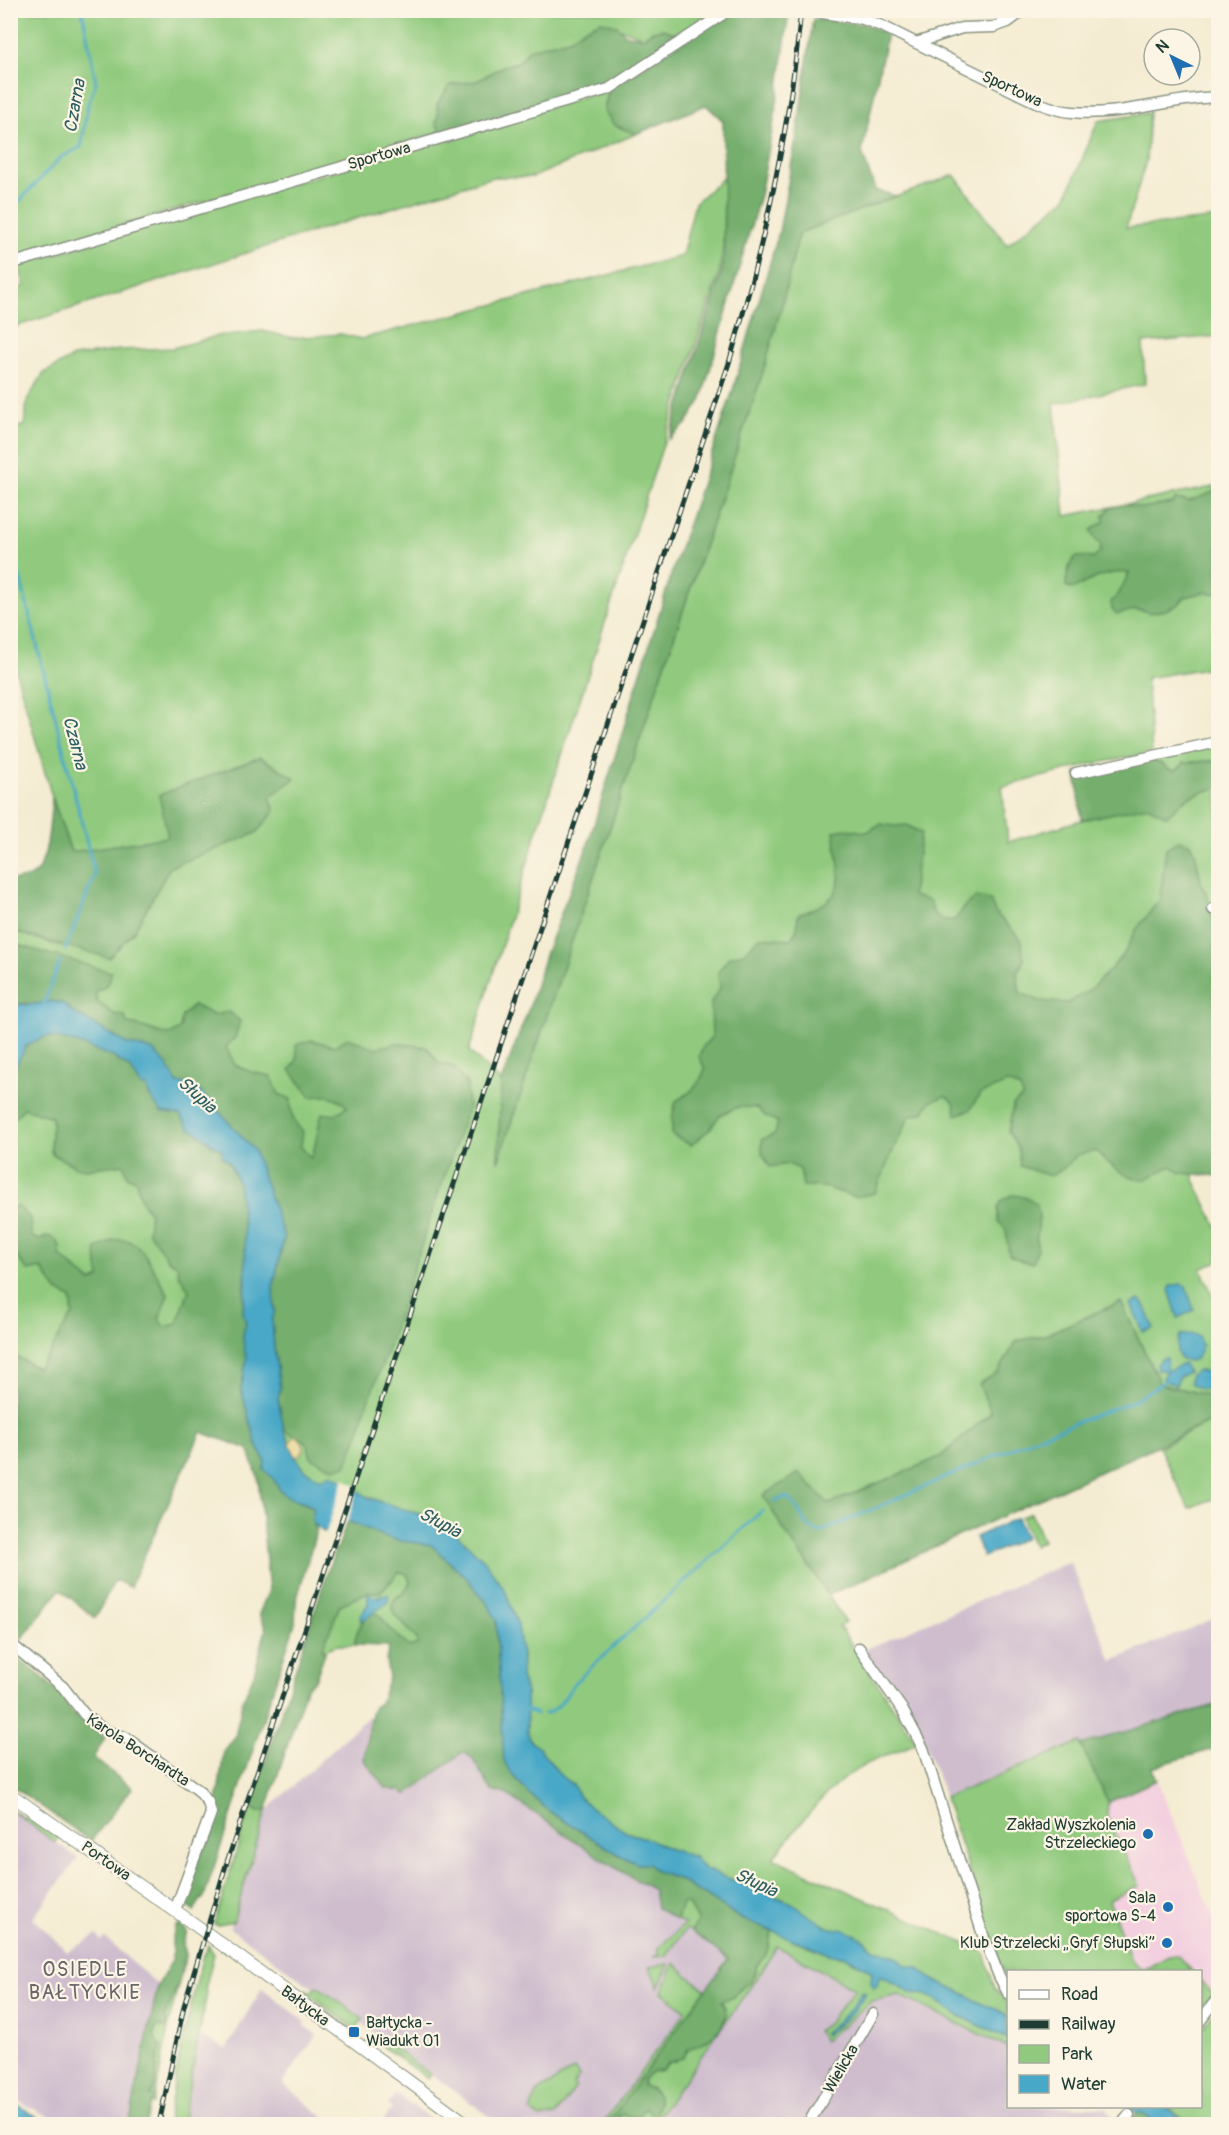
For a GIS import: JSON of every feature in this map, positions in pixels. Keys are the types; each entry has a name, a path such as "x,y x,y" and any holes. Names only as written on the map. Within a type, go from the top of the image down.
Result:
{"main road":[{"name":"Portowa","path":"10,1794 201,1929"},
{"name":"Bałtycka","path":"201,1929 466,2124"}],"street":[{"name":"Sportowa","path":"10,264 609,89 729,10"},
{"path":"916,43 963,28 994,27 1008,22 1024,10"},
{"name":"Sportowa","path":"816,12 863,19 1015,92 1071,112 1100,112 1177,100 1218,97"},
{"path":"1076,773 1218,742"},
{"name":"Karola Borchardta","path":"10,1643 63,1687 84,1714 105,1731 125,1737 198,1790 208,1802 211,1813 175,1910"},
{"path":"859,1648 902,1709 923,1748 984,1938 1007,1991"},
{"path":"1202,2018 1218,1998"},
{"name":"Wielicka","path":"808,2124 873,2014"},
{"path":"1122,2124 1130,2115"}],"shaded area":[{"path":"1070,1562 1112,1661 1218,1617 1218,1704 1081,1745 1079,1742 945,1798 924,1740 864,1650"},
{"path":"398,1692 525,1806 611,1865 652,1889 761,1972 777,1946 856,1989 828,2023 817,2031 824,2040 872,2001 899,1995 1007,2048 1007,2108 1107,2108 1115,2120 1112,2124 500,2124 230,1928 266,1811 371,1714 379,1716"},
{"path":"1157,1780 1218,1928 1218,1987 1213,1994 1202,1981 1202,1970 1191,1970 1177,1955 1169,1956 1145,1970 1131,1960 1109,1900 1140,1886 1107,1815 1108,1802"},
{"path":"10,1810 78,1858 33,1918 67,1952 97,1935 101,1941 105,1938 158,1985 129,2124 63,2124 11,2097"},
{"path":"262,1988 306,2022 304,2026 317,2035 282,2083 332,2124 182,2124 199,2035 226,2049"},
{"path":"396,2094 437,2124 381,2124 392,2109 387,2105"}],"green space":[{"path":"11,11 719,11 678,38 674,33 652,31 643,37 601,21 584,29 569,40 547,44 519,62 503,66 477,81 450,85 437,104 436,123 441,132 11,258"},
{"path":"729,11 789,11 776,110 760,195 701,401 686,424 669,439 722,270 724,254 723,121 706,105 636,134 614,125 604,110 609,89"},
{"path":"813,19 864,24 887,34 862,152 875,190 897,196 799,233 764,369 498,1162 501,1082 529,1008 546,952 587,847 671,575 732,393 779,232 797,134"},
{"path":"601,21 616,25 626,35 643,37 661,29 670,31 678,38 612,81 441,132 436,123 437,104 450,85 477,81 503,66 519,62 529,49 569,39"},
{"path":"609,89 604,110 614,125 636,134 533,177 493,177 11,328 11,291 25,286 18,265"},
{"path":"1149,113 1146,161 1126,228 1218,218 1218,336 1143,343 1145,384 1054,404 1065,516 1218,486 1218,666 1146,678 1152,753 1092,764 1002,787 1008,842 1098,815 1148,806 1167,815 1190,797 1218,788 1218,924 1210,913 1211,970 1194,1180 1218,1229 1218,1261 1201,1269 1218,1307 1218,1392 1211,1396 1160,1384 1121,1302 1042,1336 1017,1341 998,1372 991,1413 940,1457 829,1504 763,1495 845,1622 839,1626 917,1743 865,1765 838,1783 818,1803 773,1858 984,1952 995,1989 1007,2002 1007,2015 947,1987 918,1968 907,1966 895,1957 874,1949 867,1942 841,1929 829,1928 792,1903 704,1869 694,1857 626,1832 595,1811 579,1797 574,1786 561,1776 540,1749 532,1743 527,1732 526,1693 521,1677 522,1656 518,1626 505,1590 483,1559 454,1532 428,1517 414,1511 395,1508 324,1478 318,1478 304,1469 295,1456 284,1430 273,1288 284,1237 254,1150 173,1076 127,1044 72,1012 66,1006 54,956 10,943 11,931 59,946 134,931 170,867 256,833 168,837 71,852 52,797 11,654 10,419 19,427 25,425 27,400 44,373 73,357 120,350 173,348 217,336 263,331 293,338 341,334 361,339 682,256 695,203 724,177 723,247 720,270 540,822 469,1051 501,1082 498,1160 730,471 799,233 954,175 1007,245 1066,198 1098,121"},
{"path":"1218,490 1218,593 1206,592 1185,597 1179,604 1166,610 1149,613 1135,610 1117,614 1112,609 1111,602 1119,593 1129,573 1113,573 1072,589 1066,586 1068,569 1074,558 1094,558 1100,552 1101,545 1091,530 1105,521 1103,517 1110,508 1126,504 1141,508 1172,503 1176,499 1190,501"},
{"path":"1218,744 1218,760 1184,763 1177,770 1170,770 1162,764 1149,760"},
{"path":"260,757 295,778 270,797 275,811 256,833 170,867 134,931 109,958 11,931 11,881 33,875 42,861 48,839 52,797 71,852 168,837 159,795"},
{"path":"1149,760 1162,764 1170,770 1177,770 1184,763 1218,760 1218,788 1190,797 1167,816 1147,806 1082,820 1076,773"},
{"path":"880,824 907,825 921,833 912,896 930,901 934,915 945,920 955,920 965,906 976,897 990,900 995,912 1021,939 1024,960 1017,973 1020,993 1040,1001 1068,1003 1088,991 1111,969 1126,950 1136,930 1160,899 1166,848 1179,840 1189,843 1195,852 1202,886 1208,896 1210,913 1218,924 1218,1176 1181,1173 1171,1166 1145,1179 1138,1179 1118,1170 1096,1151 1077,1155 1064,1168 1050,1176 1020,1166 1018,1148 1008,1132 1013,1105 1023,1096 1020,1088 1007,1083 980,1094 970,1110 956,1115 954,1102 945,1096 930,1102 923,1113 910,1116 875,1193 855,1197 824,1187 803,1186 800,1169 788,1164 770,1167 762,1153 762,1139 775,1134 778,1122 765,1116 757,1108 738,1107 720,1115 709,1130 691,1145 672,1135 672,1118 676,1101 694,1088 705,1069 699,1056 704,1045 712,1037 711,1002 720,988 718,972 729,957 744,953 760,937 791,939 797,929 798,914 816,908 828,901 835,893 839,873 834,831 846,829 867,832"},
{"path":"11,943 111,972 110,981 96,991 97,1001 114,1014 124,1015 128,1024 170,1035 180,1028 182,1016 194,1005 213,1015 229,1012 240,1021 235,1038 226,1047 235,1065 251,1072 271,1076 279,1094 291,1099 293,1117 303,1131 301,1147 311,1158 322,1113 334,1115 347,1107 331,1097 311,1097 290,1070 297,1060 296,1045 311,1040 334,1046 348,1038 376,1048 396,1043 427,1047 438,1062 453,1067 467,1084 468,1108 385,1358 346,1466 333,1468 311,1458 307,1442 284,1430 278,1399 280,1388 272,1319 275,1311 273,1288 284,1237 253,1150 202,1093 189,1084 178,1083 152,1050 127,1044 77,1015 64,1004 52,1001 11,1006"},
{"path":"47,1036 90,1048 122,1062 133,1072 142,1087 147,1087 149,1095 161,1112 180,1115 200,1136 204,1136 209,1143 222,1150 238,1182 245,1242 243,1311 246,1324 243,1335 247,1358 241,1389 256,1443 265,1461 264,1470 275,1477 281,1491 311,1506 314,1526 317,1528 296,1602 295,1623 204,1897 194,1911 184,1903 184,1898 216,1809 224,1750 235,1737 242,1703 254,1674 266,1629 259,1614 269,1590 258,1477 248,1449 201,1432 130,1587 115,1580 95,1618 60,1589 22,1639 11,1630 11,1354 37,1368 73,1315 71,1298 57,1291 41,1268 28,1271 17,1257 11,1254 11,1209 18,1206 30,1218 31,1236 39,1240 48,1236 55,1239 60,1246 60,1256 91,1282 100,1278 96,1259 97,1249 112,1241 124,1240 133,1243 148,1259 168,1294 159,1319 164,1327 177,1324 189,1290 179,1275 177,1265 169,1261 148,1231 150,1213 142,1202 136,1180 128,1177 123,1164 85,1169 76,1167 52,1154 50,1144 52,1117 24,1108 11,1121 12,1082 18,1059 24,1049 34,1041"},
{"path":"24,1108 52,1117 50,1144 52,1154 85,1169 123,1164 136,1180 142,1202 150,1213 148,1231 169,1261 177,1265 179,1275 189,1290 177,1324 164,1327 158,1319 168,1293 147,1257 133,1244 111,1240 98,1263 100,1278 92,1282 60,1256 60,1247 48,1236 39,1240 31,1236 30,1218 18,1206 11,1209 11,1121"},
{"path":"1012,1195 1030,1199 1038,1207 1037,1249 1032,1263 1009,1255 1006,1230 998,1221 998,1208 1002,1200"},
{"path":"10,1254 17,1257 28,1271 41,1268 57,1291 71,1298 73,1315 37,1368 11,1354"},
{"path":"1121,1302 1160,1384 1211,1396 1218,1392 1218,1418 829,1595 781,1526 763,1495 799,1473 829,1504 940,1457 991,1413 979,1384 998,1372 1017,1341 1042,1336"},
{"path":"1218,1418 1218,1497 1189,1508 1159,1447"},
{"path":"1031,1513 1043,1541 1033,1546 1021,1517"},
{"path":"347,1521 392,1539 431,1545 465,1576 488,1604 496,1619 504,1760 528,1793 553,1814 623,1857 638,1864 648,1864 657,1872 678,1879 742,1919 772,1932 766,1955 757,1965 751,1982 742,1987 734,1997 721,2001 726,2016 712,2037 689,2048 683,2058 668,2063 662,2070 651,2072 643,2080 643,2086 656,2092 658,2105 656,2114 652,2115 645,2108 638,2116 629,2117 622,2114 618,2116 615,2124 607,2124 728,1959 691,1931 698,1921 688,1904 682,1903 677,1920 657,1909 654,1890 611,1865 511,1797 492,1791 472,1758 463,1752 406,1795 400,1789 398,1791 386,1788 364,1760 371,1714 374,1707 380,1703 389,1677 386,1661 389,1646 355,1645 355,1640 359,1628 370,1613 379,1614 409,1647 418,1644 417,1639 395,1615 392,1605 395,1598 404,1593 410,1582 407,1574 399,1572 380,1592 368,1592 340,1605 322,1650 326,1650 315,1680 306,1688 266,1811 258,1812 250,1807 335,1549 338,1548"},
{"path":"399,1571 407,1574 410,1582 404,1593 395,1598 418,1644 409,1647 379,1614 370,1613 387,1603 384,1594 372,1596 360,1620 362,1621 355,1645 338,1645 321,1651 340,1605 368,1592 380,1592"},
{"path":"10,1652 41,1676 64,1698 71,1711 105,1738 93,1758 132,1788 91,1841 11,1785"},
{"path":"1218,1704 1218,1748 1152,1767 1157,1780 1108,1802 1081,1745"},
{"path":"1080,1742 1108,1802 1107,1816 1140,1886 1109,1900 1131,1960 1143,1970 1007,1970 1007,1983 945,1798"},
{"path":"250,1807 258,1812 266,1811 233,1922 214,1924"},
{"path":"10,1808 24,1818 31,1817 59,1837 55,1842"},
{"path":"682,1902 688,1904 698,1921 691,1931 686,1929 666,1956 654,1957 659,1953 657,1949 685,1924 677,1920"},
{"path":"180,1925 187,1932 183,1944 186,1954 179,1982 165,2016 168,2027 157,2026 154,2035 161,2047 154,2089 150,2096 155,2097 153,2104 151,2102 144,2124 129,2124 158,1985 172,1960 172,1940 176,1926"},
{"path":"772,1932 778,1932 832,1955 847,1957 879,1977 886,1978 915,1995 922,1994 933,1998 960,2016 1007,2039 1007,2048 899,1995 872,2001 824,2041 817,2031 828,2023 855,1989 777,1946 761,1972 653,2124 615,2124 620,2116 626,2113 643,2111 644,2108 650,2113 653,2089 643,2086 646,2076 651,2072 662,2070 668,2063 675,2061 690,2048 707,2041 717,2032 725,2021 721,2001 733,1997 754,1976 757,1965 766,1955"},
{"path":"208,1945 214,1954 205,1990 207,1993 182,2124 167,2124 181,2048 203,1954"},
{"path":"1177,1955 1191,1970 1143,1970 1169,1956"},
{"path":"674,1963 706,1990 607,2124 602,2124 686,2011 662,1992"},
{"path":"669,1964 658,1988 649,1967"},
{"path":"1202,1981 1213,1994 1202,2010"},
{"path":"179,1982 155,2097 150,2097 154,2089 161,2047 154,2038 154,2033 157,2026 168,2027 167,2010"},
{"path":"317,1986 363,2019 357,2028 362,2033 306,1992 306,1989 311,1993"},
{"path":"303,1994 351,2028 350,2030 305,1998"},
{"path":"1218,2007 1218,2124 1190,2124 1169,2108 1202,2108 1202,2029"},
{"path":"384,2041 431,2075 428,2079 382,2046"},
{"path":"574,2069 579,2076 573,2084 576,2087 556,2115 541,2118 530,2111 536,2093"},
{"path":"1137,2113 1142,2113 1157,2124 1129,2122"}],"sand":[{"path":"295,1436 302,1442 304,1450 296,1458 289,1443"}],"water":[{"name":"Słupia","path":"52,1001 64,1004 72,1012 127,1044 152,1050 167,1065 177,1083 189,1084 202,1093 254,1150 284,1237 273,1288 275,1312 272,1319 280,1388 278,1399 284,1430 295,1456 304,1469 318,1478 324,1478 330,1474 369,1498 428,1517 454,1532 483,1559 505,1590 518,1626 522,1656 521,1677 526,1693 527,1732 532,1743 540,1749 561,1776 574,1786 579,1797 626,1832 694,1857 704,1869 792,1903 829,1928 841,1929 857,1935 874,1949 895,1957 907,1966 918,1968 947,1987 993,2007 1007,2015 1007,2039 960,2016 933,1998 910,1993 886,1978 879,1977 877,1986 874,1987 871,1982 872,1972 853,1960 845,1956 832,1955 742,1919 678,1879 657,1872 648,1864 638,1864 623,1857 553,1814 528,1793 508,1769 504,1760 496,1620 488,1604 465,1576 431,1545 392,1539 347,1521 324,1532 314,1523 311,1506 286,1495 264,1470 265,1461 256,1443 241,1389 247,1358 243,1335 246,1324 243,1311 246,1289 245,1242 238,1182 229,1161 222,1157 222,1150 190,1129 180,1115 161,1112 149,1095 147,1087 142,1087 130,1068 113,1057 74,1042 47,1036 27,1045 11,1074 11,1006"},
{"path":"1180,1284 1186,1286 1194,1310 1178,1318 1169,1290 1171,1286"},
{"path":"1139,1300 1145,1305 1154,1328 1143,1332 1131,1304"},
{"path":"1194,1334 1202,1345 1197,1358 1191,1361 1181,1360 1177,1348 1180,1335"},
{"path":"1167,1358 1167,1371 1184,1364 1188,1372 1179,1377 1176,1385 1165,1381 1163,1370 1157,1370 1156,1364 1161,1359"},
{"path":"1197,1371 1212,1374 1218,1381 1216,1388 1203,1389 1190,1383 1190,1375"},
{"path":"1017,1518 1026,1538 983,1557 975,1537"},
{"path":"368,1594 376,1597 388,1594 389,1598 387,1603 362,1621 361,1615 368,1604"},
{"path":"862,1991 866,1993 852,2013 825,2035 824,2033 851,2009"},
{"path":"11,2102 23,2108 46,2124 11,2124"},
{"path":"1128,2108 1167,2108 1187,2124 1157,2124 1142,2113"}],"pier":[{"path":"344,1478 358,1487 348,1520 345,1525 325,1535"}],"waterway":[{"name":"Czarna","path":"10,211 60,158 81,147 88,104 96,82 82,10"},
{"name":"Czarna","path":"10,538 95,875 65,950"},
{"name":"Czarna","path":"43,1005 60,962"},
{"path":"774,1501 786,1497 809,1527 821,1532 1038,1437 1133,1401 1165,1381"},
{"path":"544,1714 558,1706 575,1682 763,1510"},
{"path":"524,1709 536,1714"}],"tunnel":[{"path":"795,10 816,12"}],"railway":[{"path":"159,2124 184,2006 226,1865 729,363 774,188 790,100 801,10"}],"place":[{"name":"Zakład Wyszkolenia Strzeleckiego","path":"1148,1834"},
{"name":"Sala sportowa S-4","path":"1168,1907"},
{"name":"Klub Strzelecki „Gryf Słupski”","path":"1167,1943"},
{"name":"Bałtycka - Wiadukt 01","path":"354,2032"}],"district":[{"name":"OSIEDLE BAŁTYCKIE","path":"85,1980"}]}
